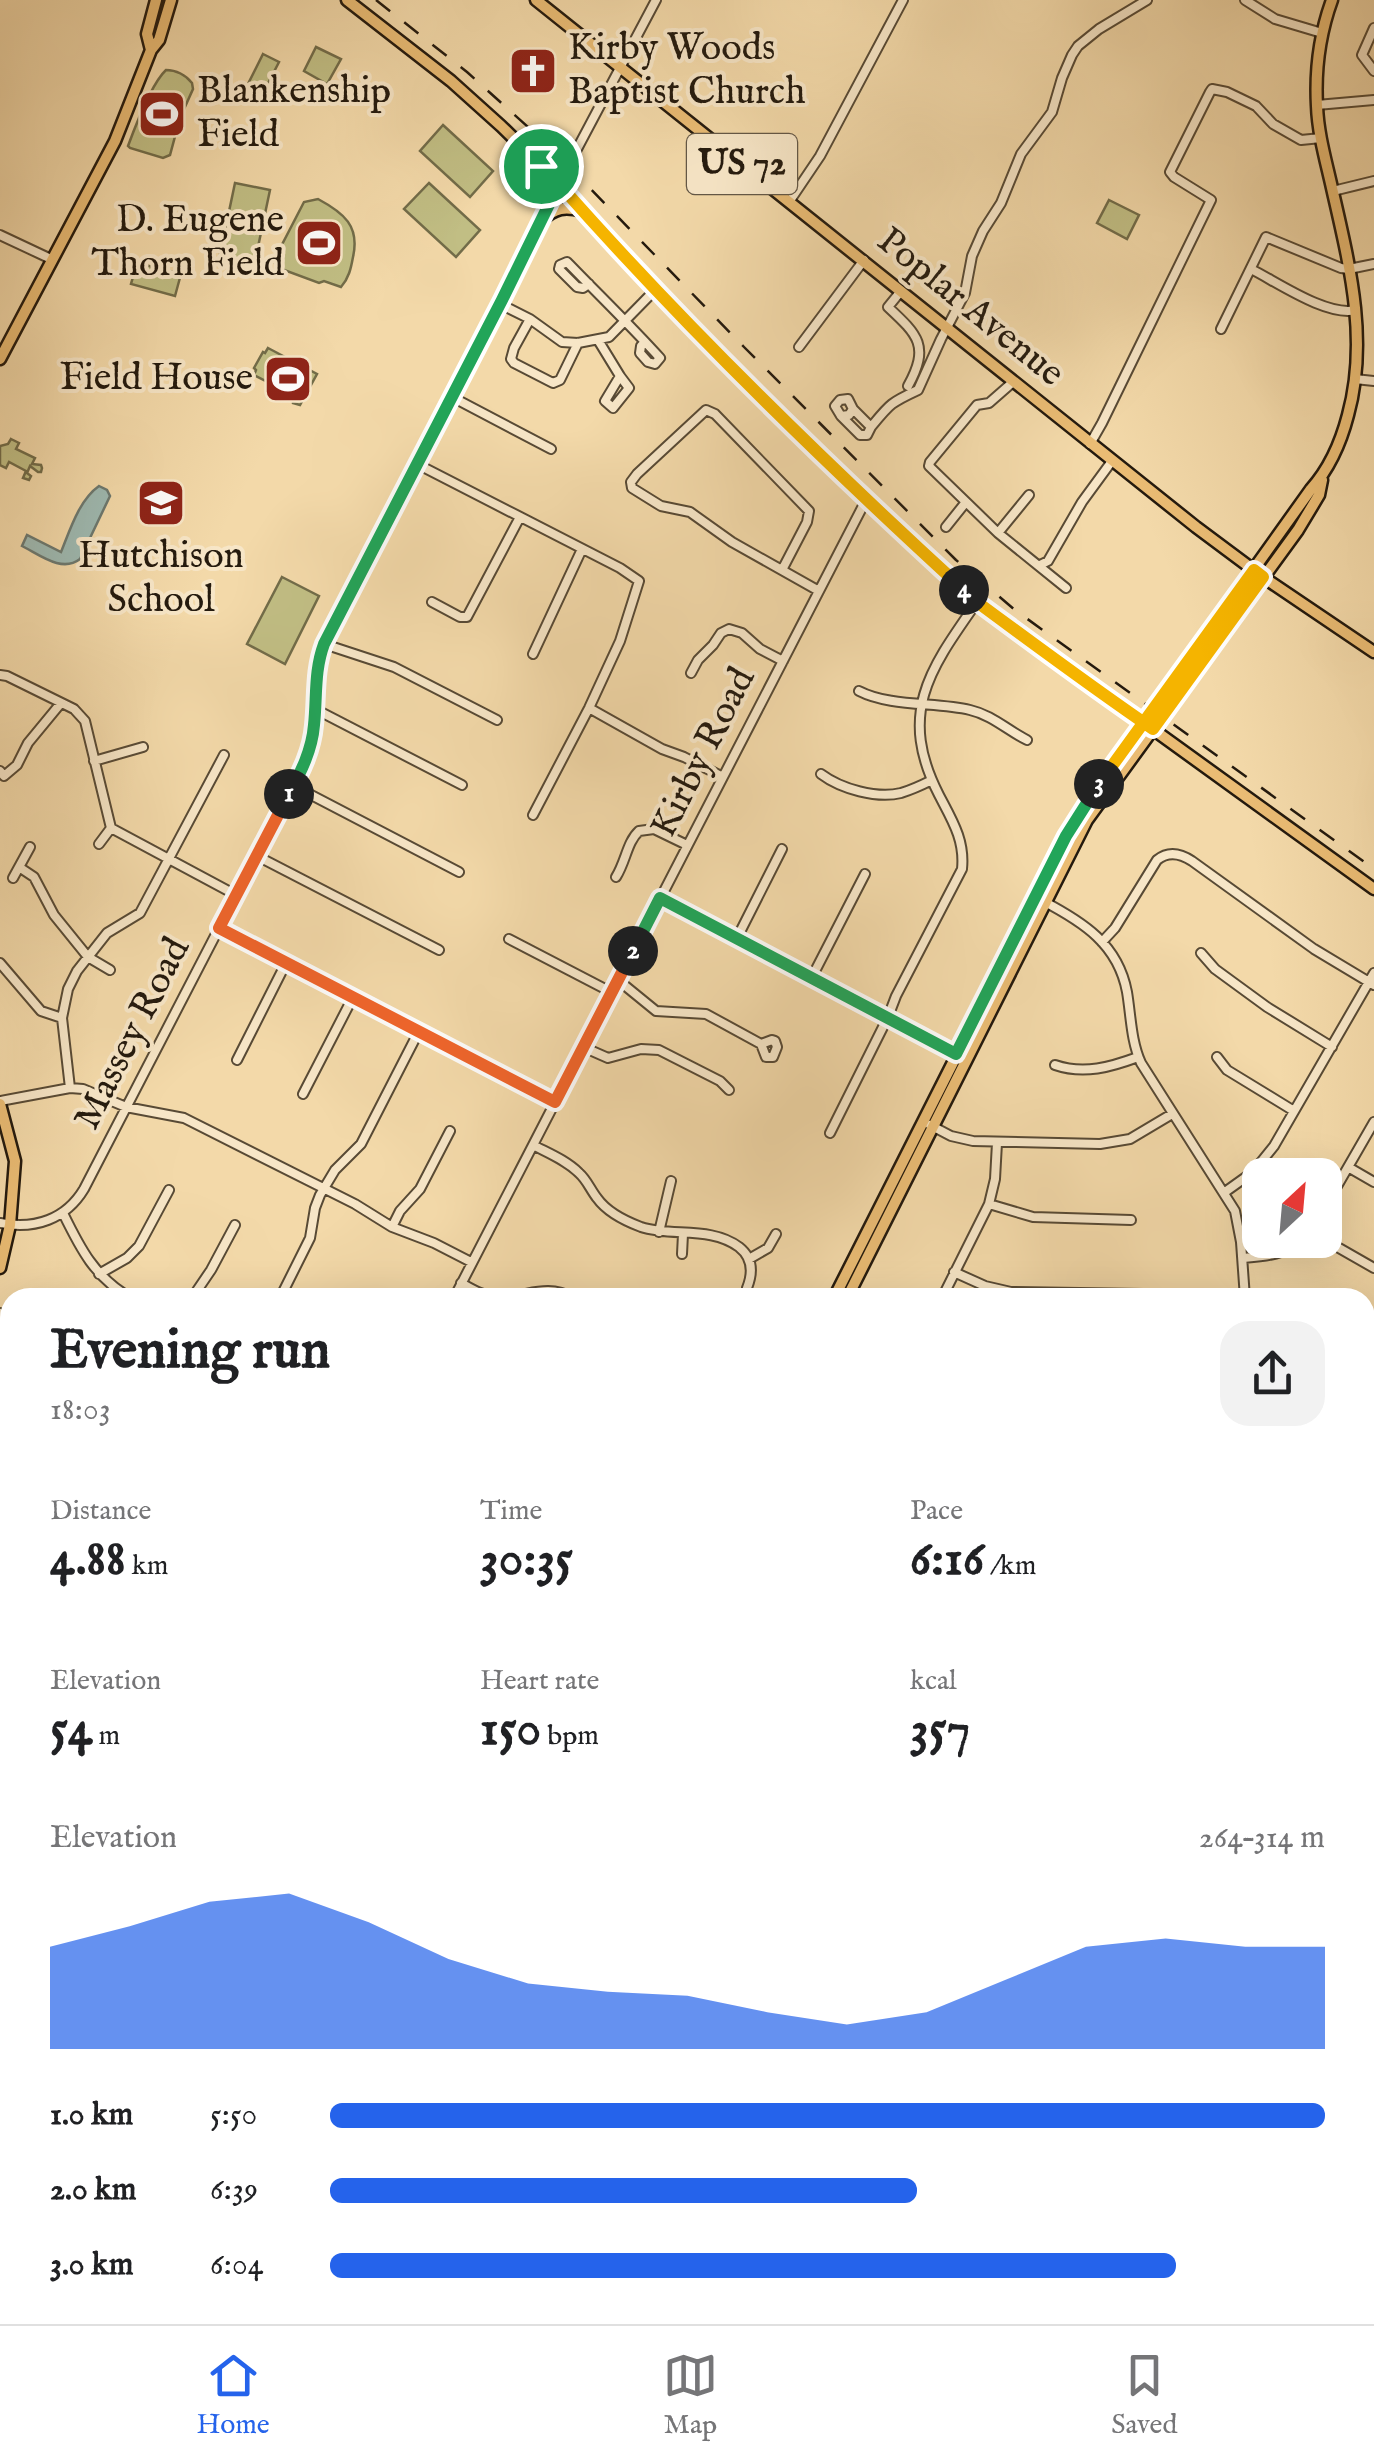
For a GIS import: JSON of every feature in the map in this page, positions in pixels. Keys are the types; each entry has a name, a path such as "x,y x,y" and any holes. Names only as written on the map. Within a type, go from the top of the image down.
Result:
{"main road":[{"path":"151,50 147,34 156,0"},
{"path":"0,359 115,140 151,50 159,40 171,0"},
{"path":"347,0 451,81 541,166 656,290 866,500 977,602 1374,889"},
{"name":"Poplar Avenue","path":"536,0 1090,444 1258,574 1374,652"},
{"path":"853,1288 968,1060 1078,815 1320,495 1322,477 1343,431 1358,352 1350,269 1320,138 1317,105 1322,33 1332,0"},
{"path":"541,166 568,169"},
{"path":"542,220 558,209 584,212"},
{"path":"839,1288 956,1054 1040,900"},
{"path":"0,1102 15,1161 0,1268"}],"street":[{"name":"Massey Road","path":"64,1213 82,1193 294,786 311,746 316,673 324,644 656,0"},
{"path":"790,202 820,156 904,0"},
{"path":"908,386 947,329 965,293 972,256 1001,204 1022,154 1052,112 1072,55 1099,29 1146,0"},
{"path":"1246,0 1275,18 1322,33"},
{"path":"1374,28 1362,55 1374,71"},
{"path":"1090,444 1211,200 1170,172 1212,89 1221,89 1254,105 1273,124 1301,140 1320,138"},
{"path":"1317,105 1374,100"},
{"path":"1332,192 1374,181"},
{"path":"0,235 51,260"},
{"path":"1221,329 1266,237 1341,268 1374,264"},
{"path":"799,348 864,260"},
{"path":"1250,269 1328,308 1346,313 1356,310"},
{"path":"589,284 645,342"},
{"path":"500,304 562,342 578,343 609,337 656,290"},
{"path":"871,427 851,402 840,400 836,406 838,414 860,435 867,435 887,406 918,390 922,369 917,338 888,306 901,291"},
{"path":"530,319 512,359 553,383 560,380 578,343"},
{"path":"598,340 620,376"},
{"path":"1355,379 1374,382"},
{"path":"1013,382 989,402 977,405 930,466 998,532 1066,588"},
{"path":"452,397 552,449"},
{"path":"782,570 810,513 709,409 637,474 631,485 661,506 690,512 732,542 782,570 819,590"},
{"path":"841,416 848,416 853,409"},
{"path":"1040,565 1048,561 1082,502 1112,461"},
{"path":"417,464 639,580 620,642 533,815"},
{"path":"998,532 1029,495"},
{"name":"Kirby Road","path":"459,1288 866,500"},
{"path":"946,527 966,502"},
{"path":"432,602 458,616 467,616 520,517"},
{"path":"533,654 582,549"},
{"path":"830,1133 962,868 964,851 959,833 932,780 920,741 922,704 939,656 977,602"},
{"path":"691,673 698,660 729,629 742,633 760,649 783,661"},
{"path":"324,644 394,666 496,720"},
{"path":"0,675 74,708 85,721 111,828 236,895"},
{"path":"859,691 873,697 982,713 1027,740"},
{"path":"0,770 4,776 17,765 28,742 60,702"},
{"path":"589,708 723,777"},
{"path":"315,709 462,785"},
{"path":"94,761 143,747"},
{"path":"70,1088 62,1018 76,971 107,933 140,912 224,755"},
{"path":"821,774 843,786 890,794 932,780"},
{"path":"294,786 459,872"},
{"path":"99,844 111,828"},
{"path":"616,877 630,842 639,831 654,829 687,845"},
{"path":"13,878 30,847"},
{"path":"737,938 782,850"},
{"path":"1102,942 1157,860 1165,854 1176,854 1192,860 1314,949 1371,984"},
{"path":"257,856 440,950"},
{"path":"19,867 34,877 54,915 88,957 110,970"},
{"path":"812,977 864,874"},
{"path":"660,898 968,1060"},
{"path":"1040,900 1079,921 1102,942 1124,981 1138,1056 1225,1192 1238,1220 1242,1250"},
{"path":"219,928 555,1102"},
{"path":"509,939 611,992"},
{"path":"1202,953 1215,968 1266,1007 1332,1047"},
{"path":"0,963 41,1011 62,1018"},
{"path":"236,1060 286,963"},
{"path":"1225,1192 1264,1159 1371,984 1374,972"},
{"path":"618,980 656,1010 706,1014 760,1044"},
{"path":"303,1094 353,997"},
{"path":"285,1288 312,1234 315,1208 324,1188 334,1170 363,1140 419,1032"},
{"path":"584,1047 608,1058 659,1050 720,1081 729,1090"},
{"path":"1056,1065 1090,1070 1138,1056"},
{"path":"1217,1057 1227,1070 1294,1111"},
{"path":"0,1102 83,1089 126,1107 184,1118 355,1204 392,1227 472,1262"},
{"path":"922,1121 965,1140 1118,1142 1141,1134 1172,1114"},
{"path":"1342,1177 1374,1122"},
{"path":"392,1227 400,1211 420,1190 450,1131"},
{"path":"947,1288 989,1204 996,1180 997,1143"},
{"path":"532,1145 577,1171 598,1200 633,1224 659,1232 704,1234 739,1247 749,1259 752,1274 748,1288"},
{"path":"1348,1167 1374,1182"},
{"path":"659,1232 671,1180"},
{"path":"99,1274 139,1246 169,1190"},
{"path":"989,1204 1033,1217 1131,1220"},
{"path":"5,1224 39,1223 64,1213 84,1254 115,1288"},
{"path":"199,1288 235,1225"},
{"path":"682,1234 682,1254"},
{"path":"749,1259 766,1251 776,1234"},
{"path":"1342,1250 1374,1268"},
{"path":"1243,1258 1244,1288"},
{"path":"954,1272 993,1288"},
{"path":"461,1283 473,1288"}],"shaded area":[{"path":"316,47 341,59 327,84 304,71"},
{"path":"263,54 279,62 262,95 246,88"},
{"name":"Blankenship Field","path":"166,70 184,75 193,89 170,155 163,158 128,146 150,95"},
{"path":"443,125 493,171 470,197 420,151"},
{"path":"235,183 270,190 254,266 219,259"},
{"path":"429,183 480,230 456,257 404,209"},
{"name":"D. Eugene Thorn Field","path":"318,199 342,215 352,229 355,246 341,287 276,267 274,260 304,202"},
{"path":"1109,200 1139,215 1127,239 1097,223"},
{"path":"137,263 181,274 175,296 131,284"},
{"name":"Field House","path":"268,348 317,374 300,405 293,403 293,395 254,375 254,368"},
{"path":"11,439 19,443 16,449 35,458 32,464 41,465 41,472 30,466 29,480 23,478 26,471 9,462 6,468 0,465 0,446"},
{"path":"282,577 319,596 285,664 247,644"}],"water":[{"path":"99,486 110,496 80,559 58,563 22,546 27,535 61,552 81,507"}],"railway":[{"path":"376,0 467,72 548,145 956,560 1015,610 1374,869"}],"place":[{"name":"Kirby Woods Baptist Church","path":"533,71"},
{"name":"Blankenship Field","path":"162,114"},
{"name":"D. Eugene Thorn Field","path":"319,243"},
{"name":"Field House","path":"288,379"},
{"name":"Hutchison School","path":"161,503"}],"route":[{"path":"541,166 559,184 326,638 316,673 314,726 308,755 219,928 555,1102 660,898 956,1054 1078,815 1097,786 1144,723 1254,570 1263,577 1153,729 1144,723 1117,704 977,602 866,500 656,290 584,212 559,184 568,169 541,166"}]}
